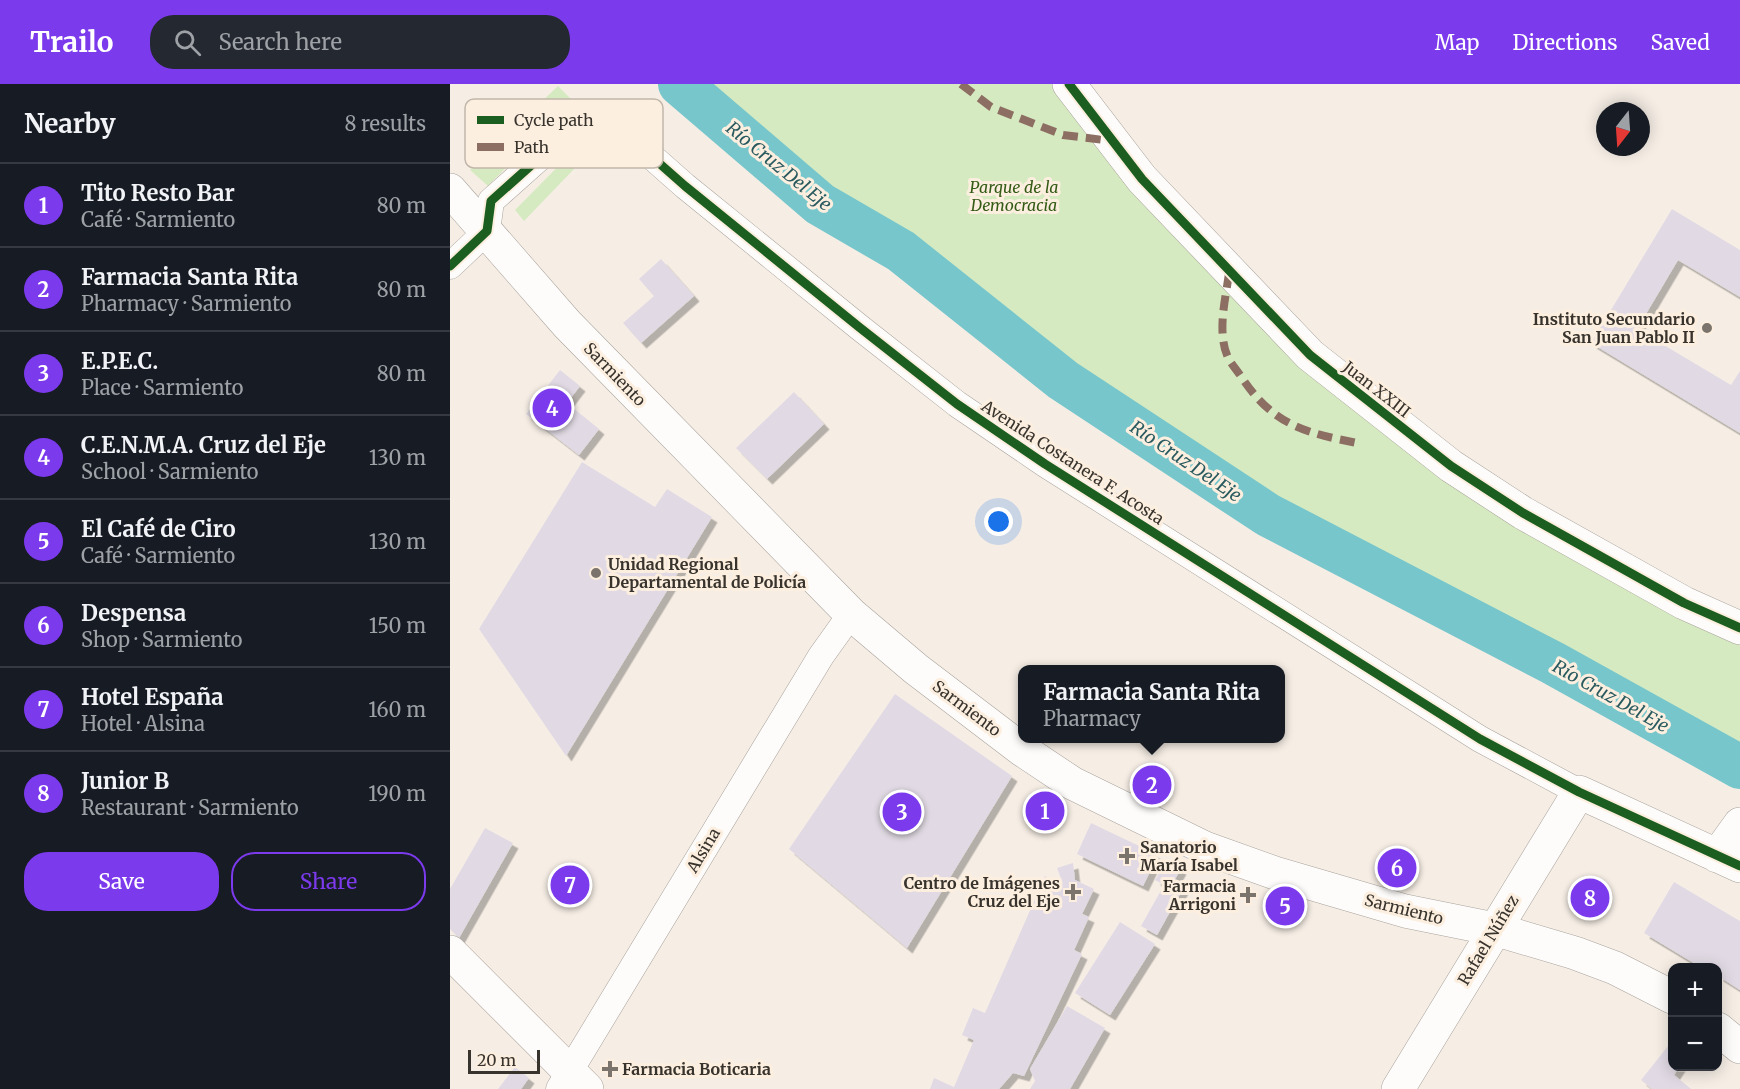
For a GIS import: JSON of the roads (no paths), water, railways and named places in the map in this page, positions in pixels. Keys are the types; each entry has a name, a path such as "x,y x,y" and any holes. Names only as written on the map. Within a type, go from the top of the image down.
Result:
{"main road":[{"name":"Juan XXIII","path":"1074,85 1142,178 1221,264 1318,361 1451,466 1523,513 1684,603 1740,628"},
{"name":"Sarmiento","path":"450,190 567,324 851,614 916,669 1021,749 1072,783 1137,817 1205,848 1275,873 1405,911 1494,928 1615,968 1668,995"},
{"path":"1579,792 1728,861 1739,825"},
{"name":"Rafael Núñez","path":"1398,1089 1494,928 1579,792"},
{"path":"450,952 572,1083"},
{"path":"1722,1032 1740,1047"}],"street":[{"name":"Avenida Costanera F. Acosta","path":"663,167 957,404 1300,627 1480,739 1579,792"},
{"name":"Avenida Costanera F. Acosta","path":"487,231 491,201 528,168"},
{"path":"450,266 487,231"},
{"name":"Alsina","path":"572,1083 821,656 851,614"}],"waterway":[{"name":"Río Cruz Del Eje","path":"680,84 820,204 901,251 1063,380 1268,515 1553,663 1740,767"}],"place":[{"name":"Instituto Secundario San Juan Pablo II","path":"1707,328"},
{"name":"C.E.N.M.A. Cruz del Eje","path":"552,408"},
{"name":"Unidad Regional Departamental de Policía","path":"596,573"},
{"name":"Farmacia Santa Rita","path":"1152,785"},
{"name":"Tito Resto Bar","path":"1045,811"},
{"name":"E.P.E.C.","path":"902,812"},
{"name":"Sanatorio María Isabel","path":"1127,856"},
{"name":"Despensa","path":"1397,868"},
{"name":"Hotel España","path":"570,885"},
{"name":"Centro de Imágenes Cruz del Eje","path":"1073,892"},
{"name":"Farmacia Arrigoni","path":"1248,895"},
{"name":"Junior B","path":"1590,898"},
{"name":"El Café de Ciro","path":"1285,906"},
{"name":"Farmacia Boticaria","path":"610,1069"}],"park label":[{"name":"Parque de la Democracia","path":"1014,196"}]}
